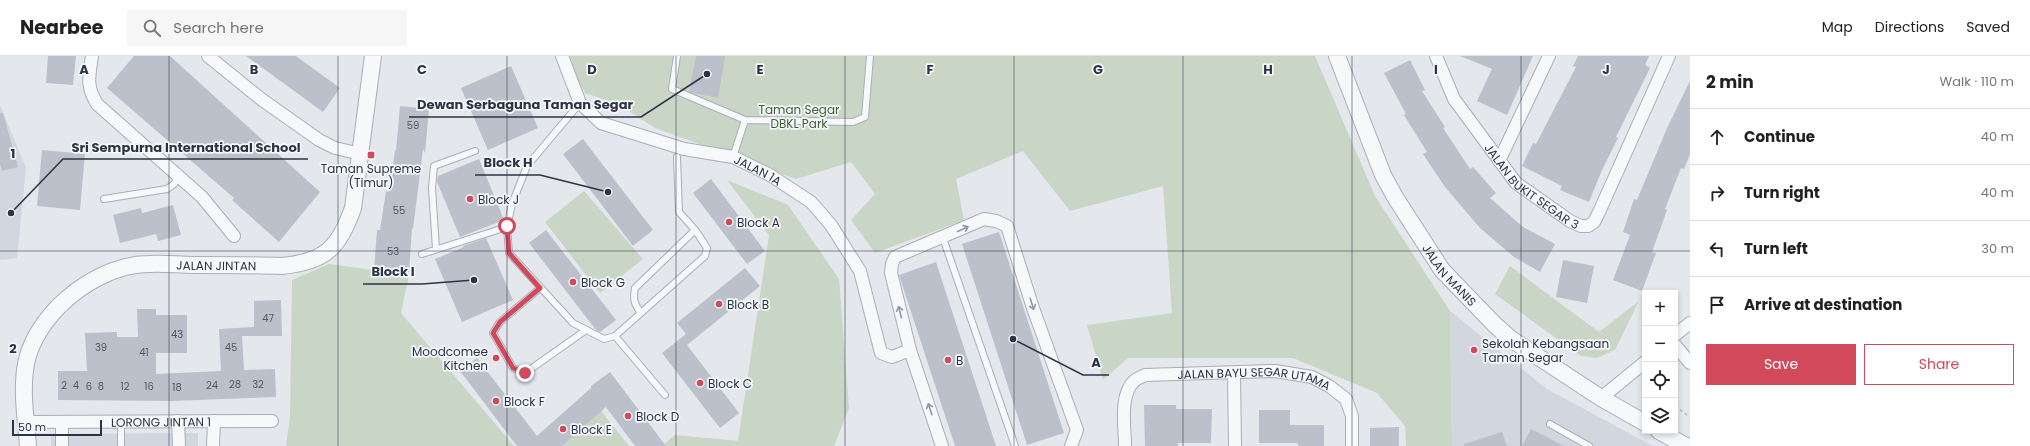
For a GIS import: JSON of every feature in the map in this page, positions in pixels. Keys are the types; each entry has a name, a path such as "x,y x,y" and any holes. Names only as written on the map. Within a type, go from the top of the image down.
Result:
{"street":[{"path":"92,56 88,80 90,93 98,104 202,197 234,236"},
{"path":"208,56 260,99 319,140 335,148 361,154"},
{"name":"JALAN JINTAN","path":"28,446 26,422 26,366 30,349 38,332 66,299 84,285 103,274 147,263 282,266 301,264 319,258 335,245 346,229 353,208 373,56"},
{"name":"JALAN 1A","path":"562,56 580,103 601,123 684,149 733,158 770,176 811,202 831,225 860,271 881,353 892,357 910,350"},
{"name":"JALAN MANIS","path":"1337,56 1383,175 1395,197 1442,270 1511,340 1601,398 1642,421"},
{"name":"JALAN BUKIT SEGAR 3","path":"1436,56 1454,99 1516,183 1570,221 1581,226 1588,226 1594,222 1669,56"},
{"path":"1499,161 1549,56"},
{"path":"942,446 910,350 891,273 892,264 895,257 943,238 984,219 996,221 1007,226 1033,308 1077,430 1071,446"},
{"path":"1678,333 1690,323"},
{"path":"1678,349 1690,363"},
{"path":"1601,398 1642,364"},
{"name":"JALAN BAYU SEGAR UTAMA","path":"1125,446 1125,402 1127,392 1134,380 1146,375 1275,371 1312,378 1329,386 1346,399 1352,416 1352,446"},
{"path":"1234,373 1236,446"},
{"path":"178,421 179,446"},
{"path":"213,446 214,421"},
{"name":"LORONG JINTAN 1","path":"26,422 272,421"},
{"path":"62,422 62,446"},
{"path":"1664,434 1686,446"}],"lane":[{"path":"677,56 672,89 745,120 853,122 865,117 870,56"},
{"path":"580,103 527,166 512,204 507,226 509,253 572,323 604,339 615,336 705,256 707,248 696,231 679,212 677,157"},
{"path":"733,158 745,120"},
{"path":"436,249 432,188 434,166 474,151"},
{"path":"104,199 167,189 174,184 179,176"},
{"path":"422,254 507,226"},
{"path":"641,313 635,305 633,297 635,288 692,233 696,231"},
{"path":"943,238 1015,446"},
{"path":"540,288 500,322 493,333 513,368 525,373 586,330"},
{"path":"615,336 665,395"},
{"path":"120,446 121,422"},
{"path":"1550,424 1588,446"}],"path":[{"path":"1678,408 1690,417"}],"shaded area":[{"path":"0,105 26,168 17,258 0,260"},
{"name":"Sekolah Kebangsaan Taman Segar","path":"1450,311 1547,389 1653,446 1452,446"},
{"path":"198,433 198,446 51,446 51,434"}],"green space":[{"name":"Taman Segar DBKL Park","path":"570,56 1315,56 1375,196 1450,311 1452,446 1406,446 1405,426 1377,393 1293,358 1128,358 1103,380 1087,325 1172,313 1163,186 1070,211 1023,151 956,179 964,220 875,253 851,220 875,194 851,162 796,179 655,128 618,104 585,93 578,80"},
{"path":"727,180 788,205 839,279 849,408 834,446 662,446 675,435 738,441 769,235"},
{"path":"584,191 643,259 600,293 545,222"},
{"path":"329,264 409,275 401,313 514,446 286,446 290,416 292,280"},
{"path":"1510,266 1599,332 1639,301 1615,350 1597,358 1581,356 1495,294"},
{"path":"598,407 629,446 547,446"}],"building":[{"path":"48,56 76,56 73,85 46,83"},
{"path":"134,56 170,56 320,192 279,242 232,200 234,198 107,88"},
{"path":"246,56 296,56 340,88 323,112"},
{"path":"696,56 725,56 718,98 689,92"},
{"path":"1460,56 1533,56 1507,115 1477,101 1492,69"},
{"path":"1578,56 1649,56 1645,65 1650,68 1616,137 1618,138 1602,170 1589,202 1560,190 1562,186 1522,166 1533,143 1536,144 1576,67 1573,66"},
{"path":"1410,60 1425,90 1422,91 1445,127 1443,128 1470,169 1473,167 1496,193 1490,198 1523,227 1555,244 1540,272 1514,257 1480,228 1445,187 1423,154 1427,152 1404,115 1406,114 1384,73"},
{"path":"511,66 538,128 488,150 461,88"},
{"path":"1690,81 1690,154 1684,169 1681,168 1665,209 1667,210 1652,252 1656,253 1642,291 1613,280 1630,235 1623,232 1634,199 1637,200 1667,128"},
{"path":"400,106 429,109 425,153 423,149 413,229 412,228 409,272 374,270 377,230 380,230 386,191 389,192 395,150 396,151"},
{"path":"0,113 3,113 18,167 2,171 0,164"},
{"path":"583,139 653,230 633,246 563,154"},
{"path":"42,150 85,154 80,210 37,206"},
{"name":"Block J","path":"479,159 504,220 460,237 437,182 438,176"},
{"name":"Block A","path":"711,179 765,251 747,264 693,193"},
{"path":"173,205 181,235 158,241 156,234 120,243 113,215 141,208 142,213"},
{"name":"Block G","path":"546,230 616,320 600,332 596,330 529,243"},
{"path":"999,232 1064,433 1027,445 962,244"},
{"path":"486,238 513,300 462,322 435,259 464,247 463,246"},
{"path":"1563,260 1594,266 1587,303 1556,297"},
{"name":"B","path":"936,262 996,446 955,446 899,275"},
{"path":"745,268 760,286 687,345 739,413 720,428 662,353 686,334 677,323"},
{"path":"281,300 282,336 242,336 244,370 275,369 276,397 171,401 58,400 58,371 87,371 85,333 117,332 117,337 138,337 137,309 156,309 156,315 187,315 187,353 156,353 156,374 221,371 219,329 254,327 254,301"},
{"path":"477,358 537,436 591,388 591,386 610,372 666,446 635,446 606,407 562,446 517,446 460,371"},
{"path":"1144,405 1176,405 1176,409 1212,409 1211,443 1178,443 1178,446 1145,446"},
{"path":"1259,410 1290,410 1290,425 1324,425 1324,446 1298,446 1298,443 1259,443"},
{"path":"1399,427 1399,446 1370,446 1370,428"},
{"path":"1531,429 1564,446 1522,446"},
{"path":"1502,432 1507,446 1464,446 1464,444"}],"place":[{"name":"Dewan Serbaguna Taman Segar","path":"707,74"},
{"name":"Taman Supreme (Timur)","path":"371,155"},
{"name":"Block H","path":"608,192"},
{"name":"Block J","path":"470,199"},
{"name":"Sri Sempurna International School","path":"11,213"},
{"name":"Block A","path":"729,222"},
{"name":"Block I","path":"474,280"},
{"name":"Block G","path":"573,282"},
{"name":"Block B","path":"719,304"},
{"name":"A","path":"1013,339"},
{"name":"Sekolah Kebangsaan Taman Segar","path":"1474,350"},
{"name":"Moodcomee Kitchen","path":"496,358"},
{"name":"B","path":"948,360"},
{"name":"Block C","path":"700,383"},
{"name":"Block F","path":"496,401"},
{"name":"Block D","path":"628,416"},
{"name":"Block E","path":"563,429"}],"route":[{"path":"507,226 509,253 540,288 500,322 493,333 513,368 525,373"}]}
